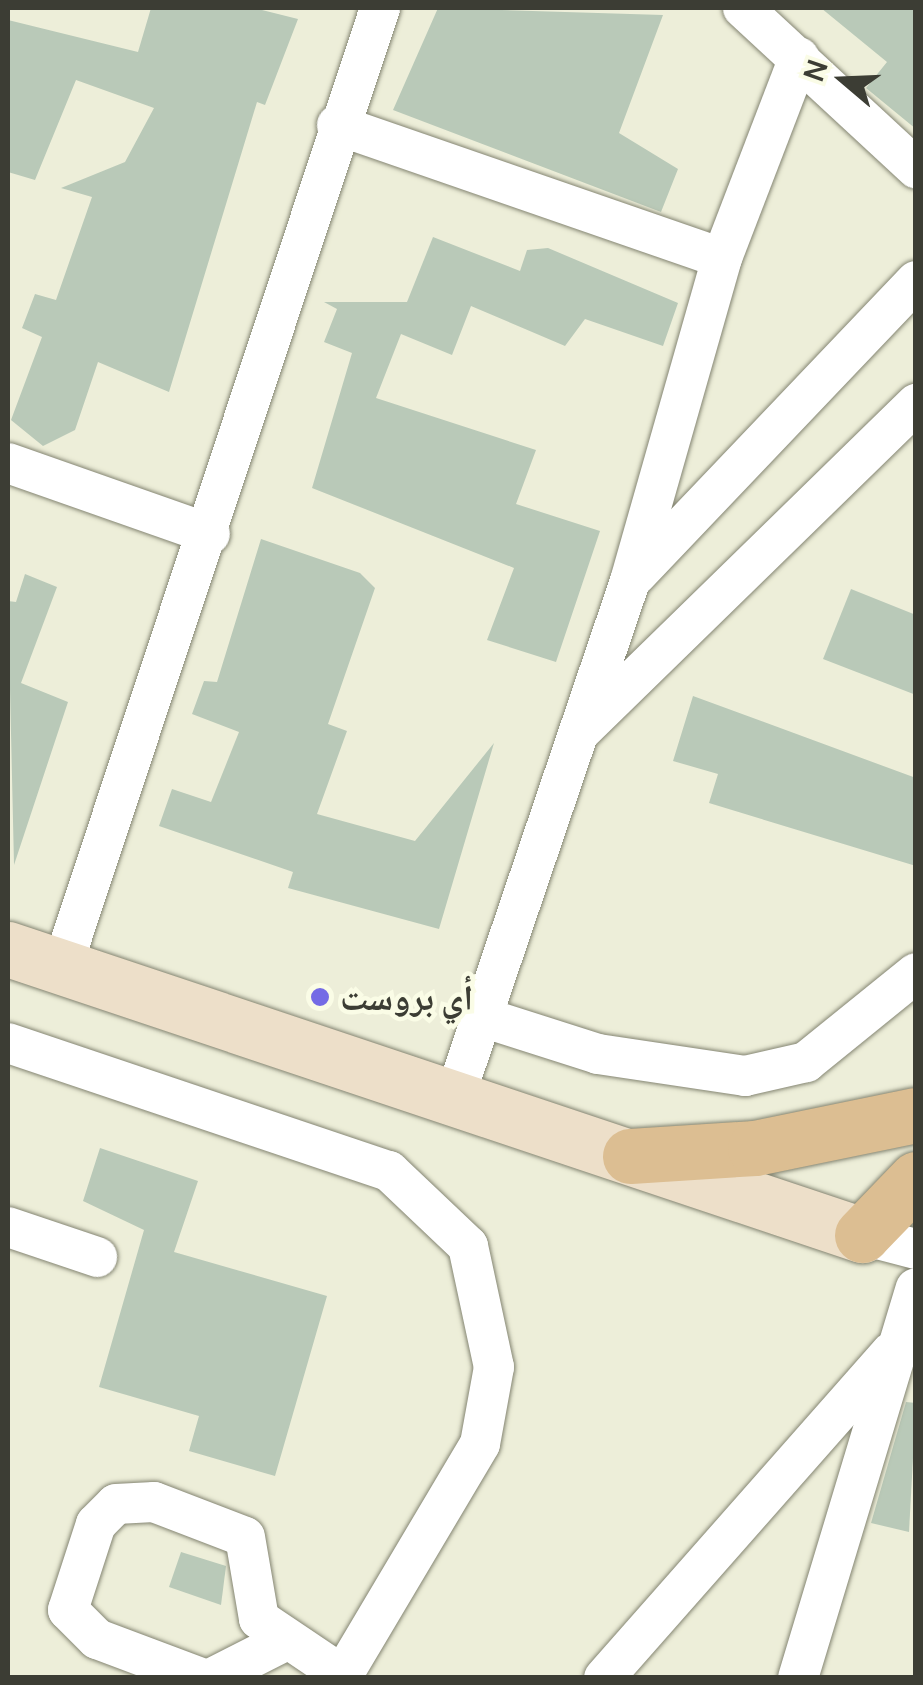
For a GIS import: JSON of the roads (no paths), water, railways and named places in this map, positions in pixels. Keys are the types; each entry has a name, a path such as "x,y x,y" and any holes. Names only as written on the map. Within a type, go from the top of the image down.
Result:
{"main road":[{"path":"8,949 862,1234 916,1180"},
{"path":"630,1156 772,1146 916,1115"}],"street":[{"path":"62,967 210,534 337,125 380,8"},
{"path":"743,8 916,168"},
{"path":"454,1100 630,581 722,258 799,57"},
{"path":"337,125 722,258"},
{"path":"630,581 916,281"},
{"path":"577,734 916,404"},
{"path":"8,462 210,534"},
{"path":"480,1016 598,1054 745,1076 806,1062 916,973"},
{"path":"8,1043 389,1171 468,1246 494,1367 480,1444 342,1676 259,1619 245,1537 154,1502 116,1504 96,1524 68,1610 97,1639 201,1678"},
{"path":"8,1227 97,1257"},
{"path":"862,1234 916,1249"},
{"path":"798,1678 891,1353 916,1288"},
{"path":"604,1678 891,1353"},
{"path":"212,1678 287,1640"}],"place":[{"name":"أي بروست","path":"320,997"}]}
